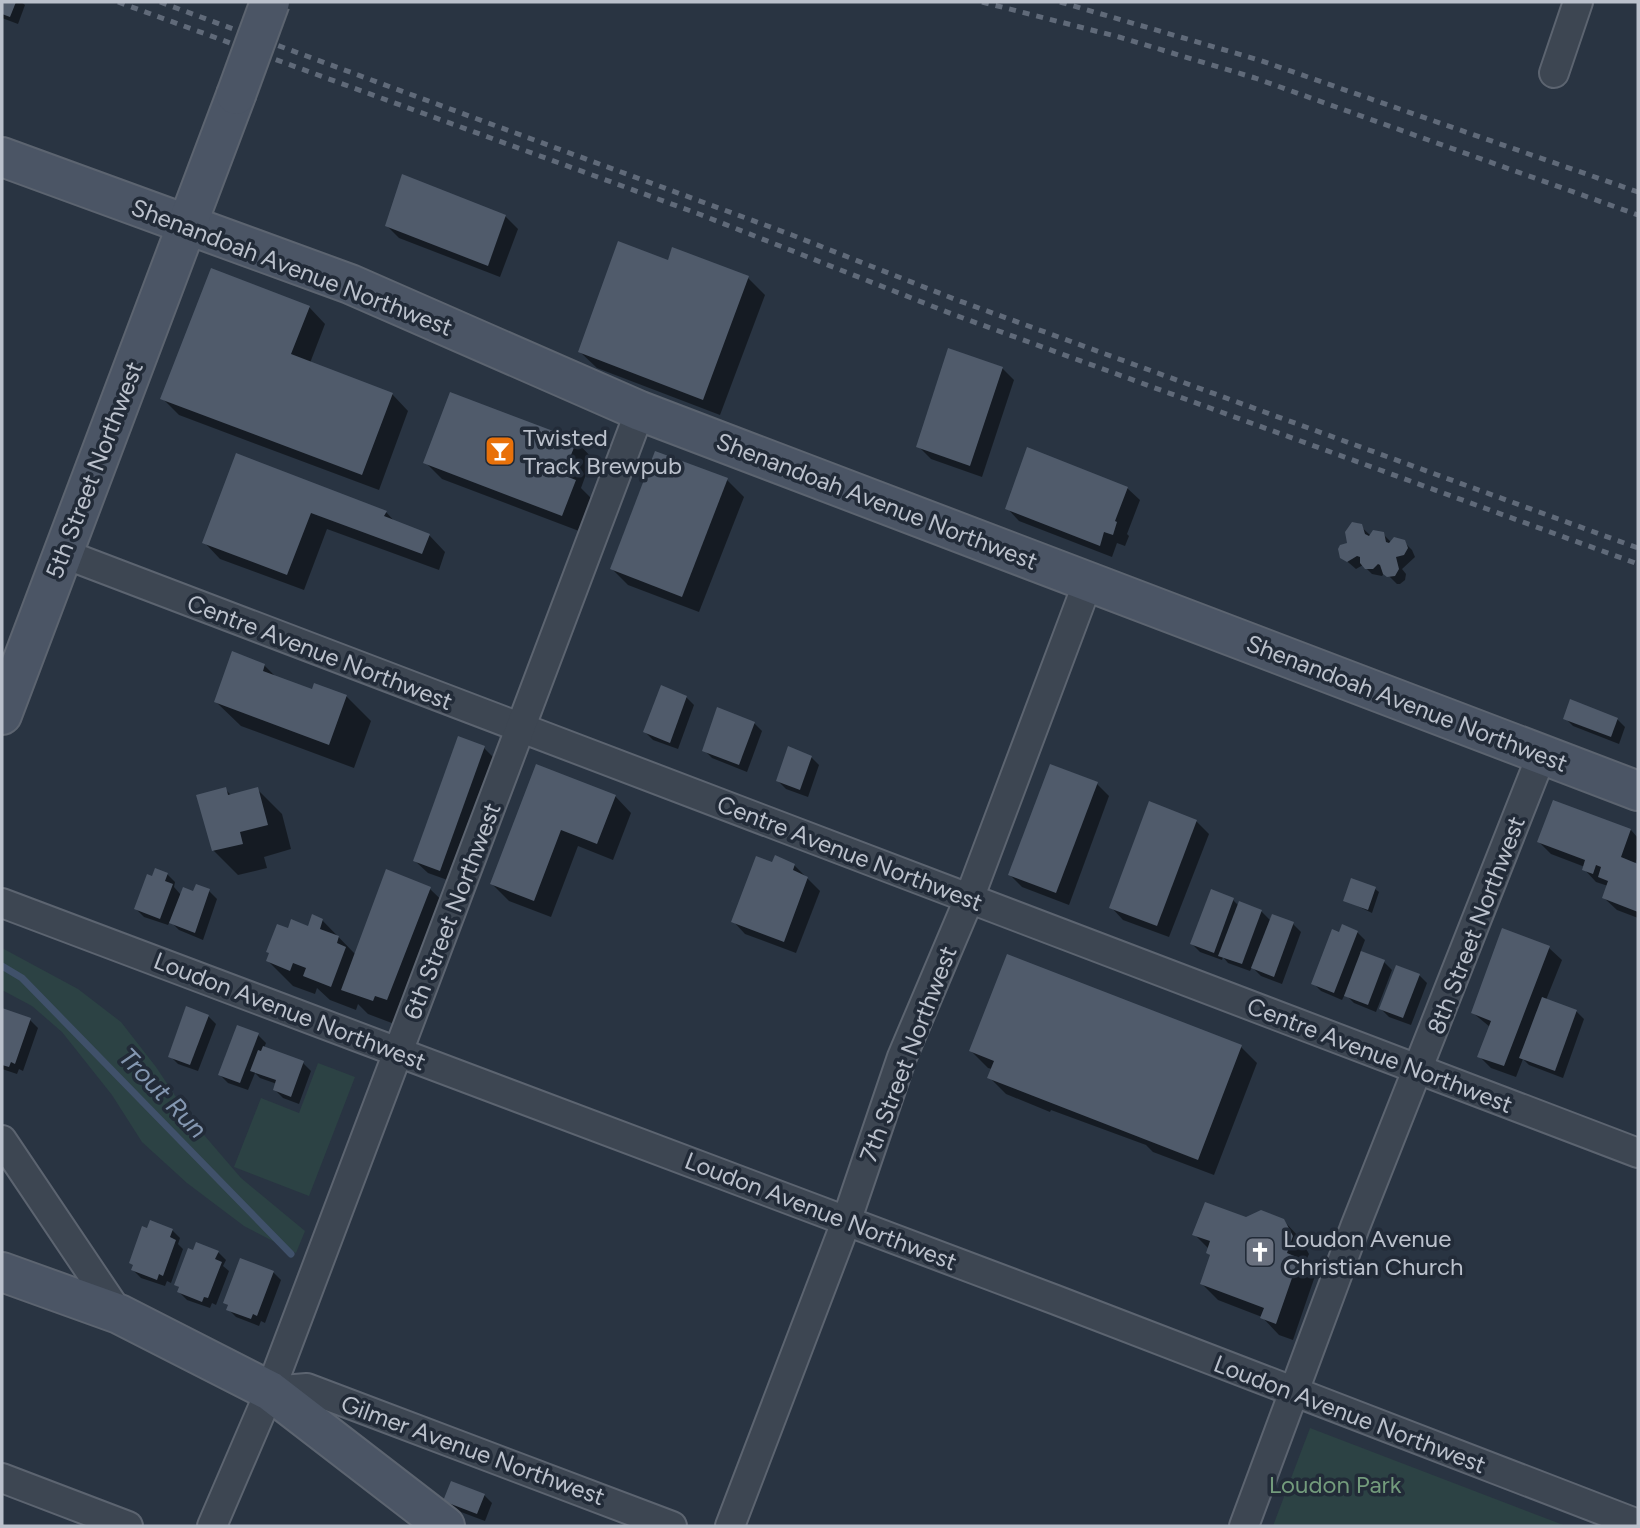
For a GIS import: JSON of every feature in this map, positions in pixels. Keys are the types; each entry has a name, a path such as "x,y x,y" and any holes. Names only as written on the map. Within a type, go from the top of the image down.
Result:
{"street":[{"name":"5th Street Northwest","path":"2,715 270,2"},
{"path":"1553,73 1578,2"},
{"name":"Shenandoah Avenue Northwest","path":"2,157 351,284 640,411 1638,791"},
{"name":"6th Street Northwest","path":"212,1526 270,1391 522,730 640,411"},
{"name":"Centre Avenue Northwest","path":"62,553 1638,1153"},
{"name":"7th Street Northwest","path":"730,1526 846,1222 902,1057 969,899 1088,582"},
{"name":"8th Street Northwest","path":"1244,1526 1356,1227 1542,754"},
{"name":"Loudon Avenue Northwest","path":"2,902 1056,1300 1638,1524"},
{"path":"2,1140 119,1314"},
{"path":"2,1272 119,1314 270,1391 445,1526"},
{"name":"Gilmer Avenue Northwest","path":"270,1391 307,1388 672,1526"},
{"path":"2,1478 128,1526"}],"green space":[{"path":"2,948 78,989 121,1022 156,1067 192,1121 241,1178 305,1231 296,1253 244,1226 187,1183 142,1142 112,1095 62,1032 32,1006 2,990"},
{"path":"318,1063 355,1077 309,1196 234,1167 261,1098 299,1113"},
{"name":"Loudon Park","path":"1310,1428 1566,1526 1273,1526"}],"building":[{"path":"2,2 16,2 10,17 2,14"},
{"path":"402,174 506,215 488,266 385,226"},
{"path":"618,241 668,260 672,247 749,276 703,400 578,352"},
{"path":"211,268 310,306 291,354 393,393 362,475 160,399"},
{"path":"948,348 1003,367 970,466 916,447"},
{"name":"Twisted Track Brewpub","path":"450,392 577,440 563,475 576,480 562,516 423,463"},
{"path":"1027,447 1128,487 1115,521 1117,522 1113,535 1104,532 1100,546 1005,509"},
{"path":"655,451 728,478 682,597 610,569"},
{"path":"236,453 387,511 384,516 430,534 422,554 311,513 287,575 202,543"},
{"path":"1352,522 1362,524 1365,534 1369,536 1373,530 1384,532 1386,542 1389,543 1394,537 1405,540 1408,548 1404,555 1396,557 1399,569 1395,576 1387,577 1378,564 1373,569 1365,569 1357,556 1347,562 1340,558 1338,549 1340,545 1347,543 1345,532"},
{"path":"232,651 265,664 263,671 312,689 314,683 347,695 329,745 214,702"},
{"path":"661,685 687,696 670,743 643,732"},
{"path":"1570,699 1618,718 1611,737 1563,719"},
{"path":"717,707 755,722 739,765 702,751"},
{"path":"458,736 485,746 440,871 413,861"},
{"path":"788,746 812,756 800,790 776,781"},
{"path":"536,764 616,795 597,844 561,830 534,901 490,884"},
{"path":"1050,764 1098,782 1056,893 1008,875"},
{"path":"226,787 228,795 258,787 268,825 240,832 243,844 212,851 196,795"},
{"path":"1553,800 1631,829 1621,857 1638,864 1638,912 1602,898 1608,881 1598,877 1601,867 1596,865 1593,874 1582,870 1585,860 1537,842"},
{"path":"1149,801 1197,820 1157,926 1109,908"},
{"path":"775,855 795,864 793,870 808,877 784,942 731,922 756,856 772,862"},
{"path":"155,868 168,873 165,881 173,884 160,919 134,909 147,874 152,876"},
{"path":"386,869 431,887 387,1000 375,996 373,1001 341,990"},
{"path":"1351,878 1376,887 1368,910 1343,901"},
{"path":"196,884 210,889 195,933 169,923 183,887 193,891"},
{"path":"1211,889 1234,898 1214,953 1190,944"},
{"path":"1239,901 1262,910 1242,964 1218,956"},
{"path":"312,914 323,919 320,929 339,936 337,943 346,947 331,987 303,976 306,968 293,963 290,971 266,961 269,953 266,952 277,924 288,928 291,919 308,926"},
{"path":"1272,914 1294,922 1274,977 1251,968"},
{"path":"1342,924 1358,931 1334,993 1311,984 1332,929 1339,932"},
{"path":"1502,928 1550,946 1504,1066 1477,1057 1491,1021 1471,1013"},
{"path":"1361,951 1385,960 1368,1005 1344,996"},
{"path":"1007,954 1242,1045 1198,1160 987,1078 994,1061 969,1051"},
{"path":"1396,965 1420,974 1403,1018 1379,1009"},
{"path":"1542,997 1577,1010 1555,1071 1519,1058"},
{"path":"186,1006 209,1015 190,1065 168,1057"},
{"path":"2,1008 31,1018 15,1064 11,1062 9,1067 2,1065"},
{"path":"237,1025 259,1033 240,1083 218,1075"},
{"path":"263,1046 304,1061 291,1097 273,1090 276,1080 250,1071 258,1050 261,1051"},
{"path":"1205,1202 1246,1217 1261,1210 1284,1219 1293,1236 1287,1253 1299,1258 1276,1324 1260,1318 1264,1308 1200,1284 1210,1255 1206,1253 1210,1241 1192,1235"},
{"path":"150,1220 173,1229 170,1237 176,1240 163,1276 159,1274 157,1280 131,1270 133,1265 129,1263 142,1226 147,1228"},
{"path":"196,1242 219,1251 215,1259 222,1262 208,1298 204,1297 202,1302 177,1292 179,1287 174,1285 188,1248 193,1250"},
{"path":"240,1258 274,1271 257,1316 253,1314 251,1319 226,1310 228,1305 223,1303"},
{"path":"451,1481 485,1494 477,1514 443,1501"}],"waterway":[{"name":"Trout Run","path":"2,966 22,978 291,1254"}],"railway":[{"path":"118,2 699,214 952,314 1638,564"},
{"path":"160,2 792,235 957,300 1638,548"},
{"path":"982,2 1119,37 1255,78 1638,215"},
{"path":"1060,2 1259,60 1638,192"}],"place":[{"name":"Twisted Track Brewpub","path":"500,451"},
{"name":"Loudon Avenue Christian Church","path":"1260,1252"}]}
